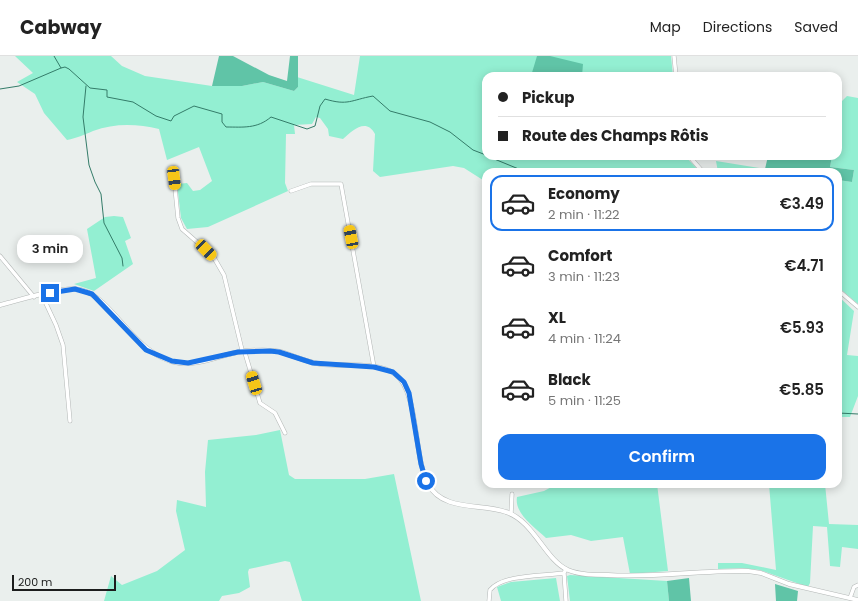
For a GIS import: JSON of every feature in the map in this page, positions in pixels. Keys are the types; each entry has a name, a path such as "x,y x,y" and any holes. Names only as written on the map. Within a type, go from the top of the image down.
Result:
{"street":[{"path":"674,56 676,72"},
{"path":"693,160 700,168"},
{"path":"174,178 178,218 182,229 213,256 224,275 243,351 245,353 260,403 276,414 285,433"},
{"path":"291,191 310,184 341,184 374,367"},
{"path":"0,256 34,297"},
{"path":"0,305 71,289 88,292 99,300 146,350 164,359 188,363 243,351 275,351 313,363 374,367 393,372 406,386 421,464 426,481 434,493 451,503 494,509 511,514 525,524 565,571 566,601"},
{"path":"842,293 858,307"},
{"path":"42,295 56,325 64,348 70,421"},
{"path":"511,514 512,494"},
{"path":"489,601 490,590 495,584 524,577 565,571 630,576 748,570 761,573 788,584 858,600"},
{"path":"850,598 854,587 858,586"}],"green space":[{"path":"15,56 111,56 122,66 145,76 212,86 242,86 263,82 294,91 298,87 297,77 354,95 360,56 671,56 673,72 482,72 482,160 689,160 696,168 482,168 482,179 464,168 453,166 380,177 373,171 375,134 371,129 367,126 359,127 343,139 329,136 328,129 320,118 316,117 312,124 294,125 295,134 286,134 285,183 288,191 208,227 187,229 181,218 177,184 187,183 193,191 200,190 212,181 199,147 167,160 159,129 134,125 101,128 67,140 44,113 35,94 17,82 33,73"},
{"path":"219,56 233,56 269,75 287,81 290,56 298,56 298,87 294,91 263,82 242,86 212,86"},
{"path":"537,56 550,56 583,64 582,72 532,72"},
{"path":"847,96 858,98 858,304 842,290 842,181 852,182 854,170 830,167 831,160 842,160 842,101"},
{"path":"767,160 831,160 830,167 838,168 765,168"},
{"path":"716,161 759,168 717,168"},
{"path":"842,168 854,170 852,182 842,181"},
{"path":"105,217 123,217 131,238 125,241 133,264 94,291 74,284 96,278 87,229"},
{"path":"842,300 854,311 847,355 858,356 858,396 850,417 842,417"},
{"path":"280,430 289,475 295,479 365,479 394,474 421,601 302,601 290,562 285,561 249,569 250,587 239,593 222,596 219,601 104,601 111,576 122,585 157,571 185,550 176,511 177,500 206,507 205,472 208,440 256,435"},
{"path":"550,488 658,488 668,571 630,574 623,537 591,541 571,535 546,538 526,520 517,503 517,497 544,491"},
{"path":"769,488 825,488 829,524 858,525 858,549 842,547 840,567 830,566 827,527 813,526 810,583 808,587 760,570 742,568 718,569 718,563 742,563 776,570"},
{"path":"567,576 667,581 669,601 570,601"},
{"path":"556,578 560,601 501,601 497,587 511,582"},
{"path":"689,578 691,601 669,601 667,581"},
{"path":"775,584 798,591 797,601 776,601"}],"waterway":[{"path":"54,56 61,68 65,67 69,69 90,88 107,90 107,97 133,102 156,116 171,121 174,116 194,106 222,114 222,122 226,127 244,127 260,124 271,117 307,129 315,126 320,106 325,99 339,102 349,102 373,96 390,111 430,122 450,132 473,150 482,153"},
{"path":"0,89 19,86 61,68"},
{"path":"86,86 83,117 89,165 101,194 104,223 122,258 123,266"},
{"path":"497,160 516,168"},
{"path":"842,413 858,414"}],"route":[{"path":"50,293 75,289 83,290 92,294 146,350 164,359 172,361 182,363 200,362 238,352 270,351 279,352 313,363 383,368 393,372 401,378 409,393 421,464 426,481"}]}
